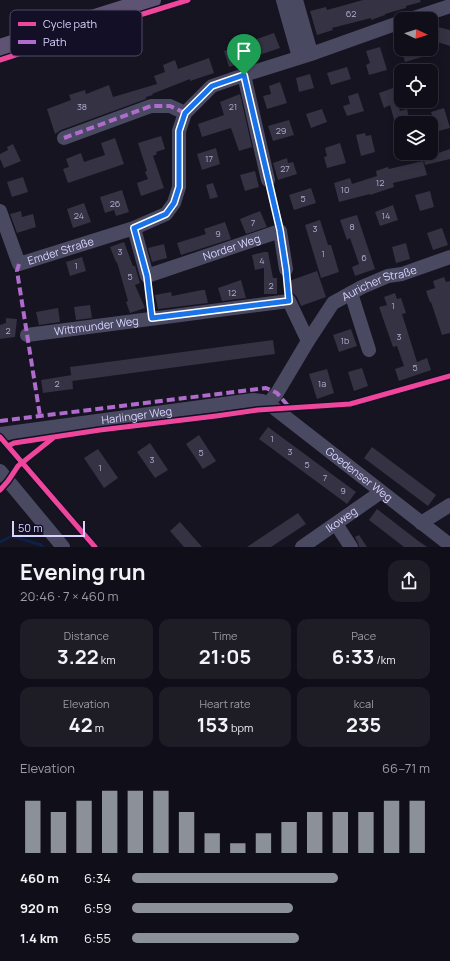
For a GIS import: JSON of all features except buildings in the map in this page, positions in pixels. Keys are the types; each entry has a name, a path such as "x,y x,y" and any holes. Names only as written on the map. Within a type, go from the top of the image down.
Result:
{"main road":[{"path":"120,10 152,0"},
{"path":"0,48 10,45"}],"street":[{"path":"283,0 305,55"},
{"path":"296,0 305,55"},
{"path":"432,12 450,6"},
{"name":"Emder Straße","path":"0,211 19,264 134,228 166,214 174,203 179,187 179,131 185,113 212,86 394,24"},
{"path":"244,75 268,180"},
{"path":"64,138 152,106 170,106 185,113"},
{"name":"Norder Weg","path":"134,228 147,276 280,230 286,269"},
{"name":"Auricher Straße","path":"268,404 277,393 333,303 362,287 388,276 402,274 450,257"},
{"path":"351,293 369,350"},
{"name":"Wittmunder Weg","path":"27,335 289,301 308,341"},
{"name":"Harlinger Weg","path":"2,436 253,400 262,401 268,404"},
{"name":"Goedenser Weg","path":"268,404 450,545"},
{"path":"0,471 63,547"},
{"name":"Ikoweg","path":"302,547 381,492"},
{"path":"421,523 450,505"},
{"path":"336,524 351,547"}],"waterway":[{"path":"0,542 12,536 41,545 43,547"}],"marked path":[{"path":"64,138 151,106 170,106 185,113"},
{"path":"19,264 17,271 40,416"},
{"path":"0,421 266,388 277,393 290,408"}],"cycle path":[{"path":"142,14 188,0"},
{"path":"0,60 12,56"},
{"path":"268,180 280,231"},
{"path":"8,446 14,443 100,430 258,410 350,404 450,376"},
{"path":"0,437 95,547"},
{"path":"0,490 18,466 53,438"}],"route":[{"path":"244,75 280,230 289,301 152,318 147,276 134,228 166,214 174,203 179,187 179,131 185,113 212,86 244,75"}]}
